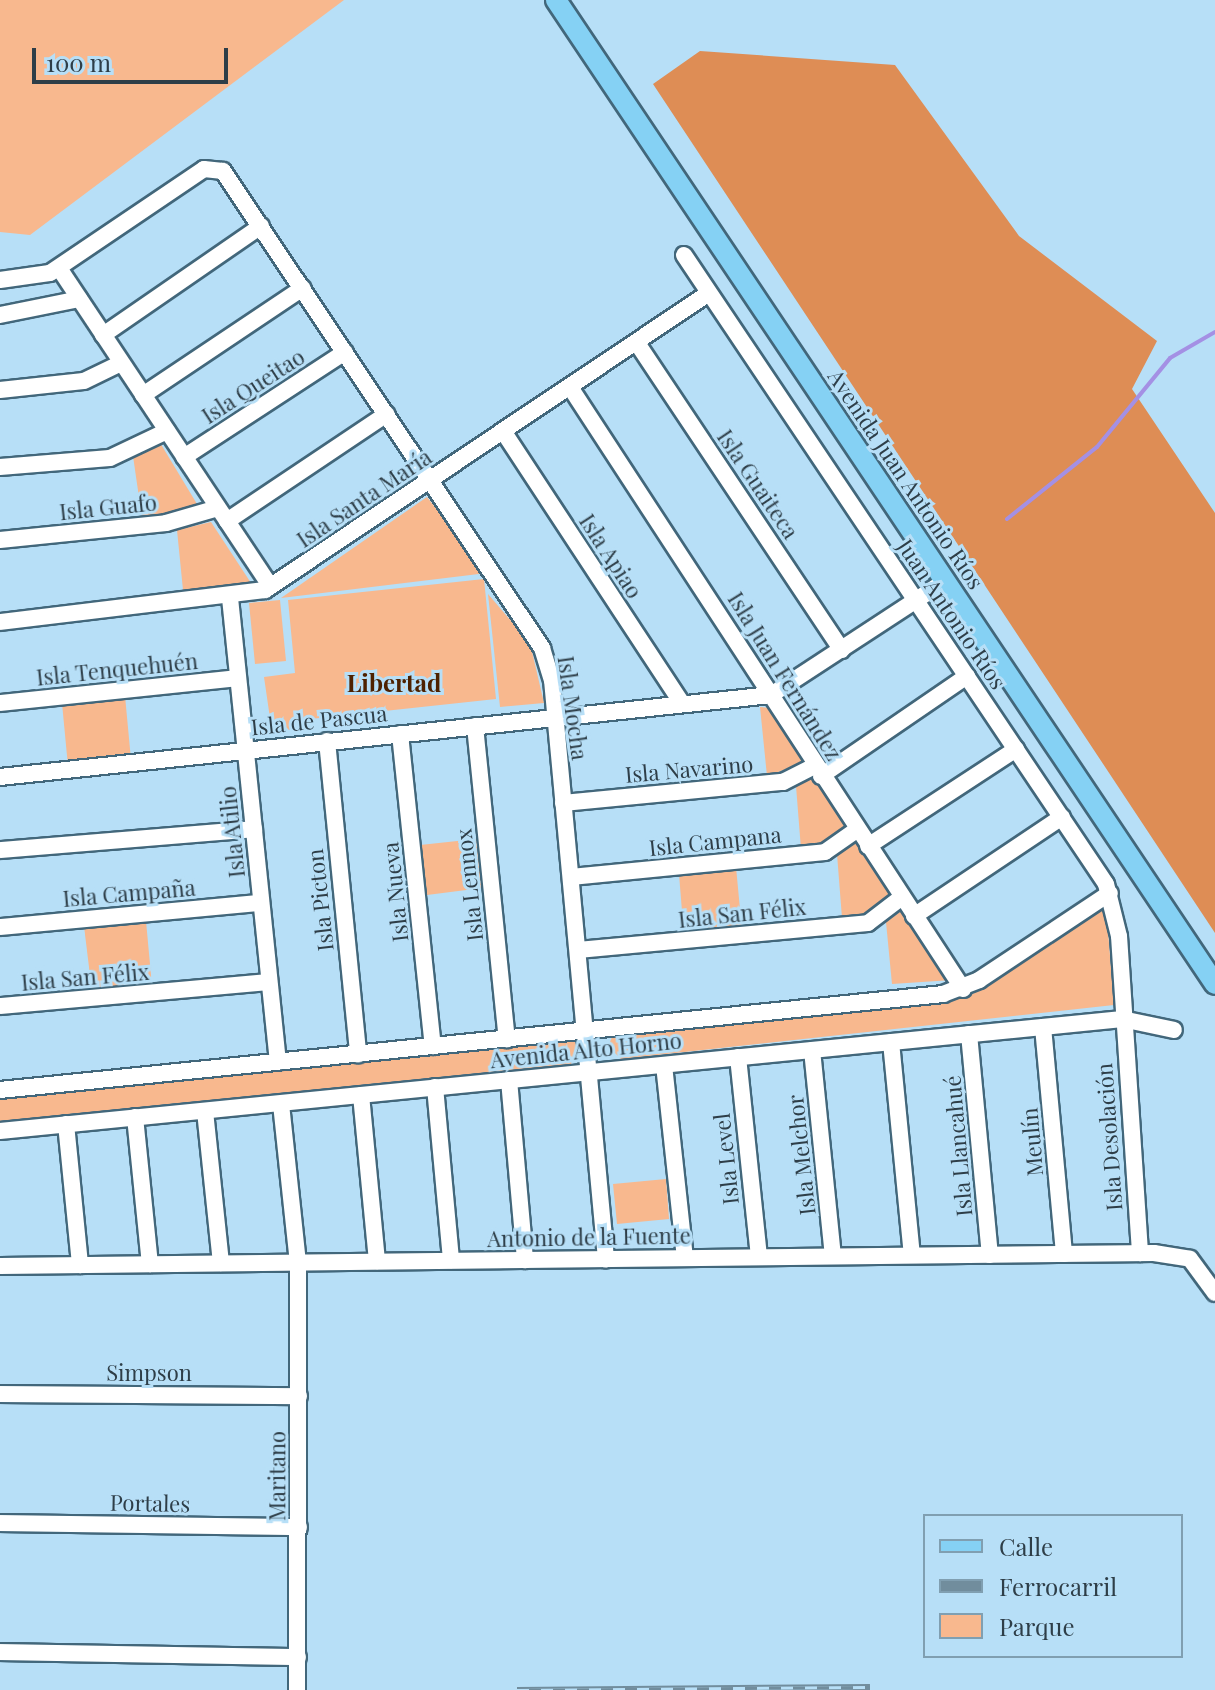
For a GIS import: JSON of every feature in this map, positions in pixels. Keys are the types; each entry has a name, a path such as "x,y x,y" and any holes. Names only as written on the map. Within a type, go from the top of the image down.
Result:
{"main road":[{"name":"Avenida Juan Antonio Ríos","path":"556,0 1215,984"}],"street":[{"name":"Isla Mocha","path":"59,268 216,167 261,226 542,648 555,717 606,1259"},
{"path":"103,335 261,226"},
{"name":"Juan Antonio Ríos","path":"684,255 1110,893 1122,1019"},
{"path":"0,280 59,268 270,586"},
{"path":"143,395 303,288"},
{"name":"Isla Santa María","path":"0,622 230,598 270,586 709,293"},
{"path":"0,315 79,299"},
{"name":"Isla Guaiteca","path":"637,343 842,650"},
{"name":"Isla Queitao","path":"184,457 345,352"},
{"path":"0,390 84,381 121,363"},
{"name":"Isla Juan Fernández","path":"570,387 771,695 817,771 963,989"},
{"name":"Isla Guafo","path":"0,540 177,522 222,514 387,414"},
{"path":"0,467 110,458 167,431"},
{"name":"Isla Apiao","path":"503,431 682,704"},
{"name":"Isla de Pascua","path":"0,777 771,695 945,581"},
{"name":"Isla Atilio","path":"230,598 278,1062"},
{"name":"Isla Navarino","path":"563,803 783,782 817,771 967,676"},
{"name":"Isla Tenquehuén","path":"0,703 238,678"},
{"name":"Isla Lennox","path":"475,726 507,1039"},
{"name":"Isla Nueva","path":"400,734 433,1046"},
{"name":"Isla Picton","path":"327,741 358,1054"},
{"path":"868,846 1016,749"},
{"path":"914,916 1062,817"},
{"path":"0,850 254,829"},
{"name":"Isla Campana","path":"571,877 825,852 857,830"},
{"name":"Avenida Alto Horno","path":"0,1090 963,989 1110,893"},
{"name":"Isla San Félix","path":"578,950 865,923 902,897"},
{"name":"Isla Campaña","path":"0,927 261,903"},
{"name":"Isla San Félix","path":"0,1006 269,982"},
{"name":"Avenida Alto Horno","path":"0,1131 1122,1019 1174,1030"},
{"name":"Isla Desolación","path":"1122,1019 1140,1253"},
{"name":"Meulín","path":"1043,1027 1064,1254"},
{"name":"Isla Llancahué","path":"969,1034 990,1255"},
{"path":"891,1042 912,1255"},
{"name":"Isla Melchor","path":"812,1050 833,1256"},
{"name":"Isla Level","path":"738,1057 759,1257"},
{"path":"664,1065 685,1258"},
{"path":"509,1080 525,1260"},
{"path":"435,1087 451,1260"},
{"path":"361,1095 377,1261"},
{"path":"281,1104 298,1262"},
{"path":"205,1111 221,1263"},
{"path":"135,1117 150,1264"},
{"path":"66,1124 80,1265"},
{"name":"Antonio de la Fuente","path":"0,1266 1140,1253 1178,1254 1215,1293"},
{"name":"Maritano","path":"297,1690 298,1262"},
{"name":"Simpson","path":"0,1394 299,1396"},
{"name":"Portales","path":"0,1523 299,1527"},
{"path":"0,1652 298,1657"}],"green space":[{"path":"0,0 344,0 30,235 0,232"},
{"path":"159,441 200,509 142,518 133,456"},
{"path":"427,497 487,573 281,598"},
{"path":"211,522 251,583 183,590 177,530"},
{"path":"484,579 496,699 310,719 310,727 272,732 264,677 295,673 288,600"},
{"path":"488,594 530,643 544,703 500,707"},
{"path":"280,600 286,661 255,664 249,603"},
{"path":"125,696 131,760 68,766 62,703"},
{"path":"760,707 771,708 803,763 767,776"},
{"path":"812,772 847,829 825,845 801,849 796,786"},
{"path":"476,839 482,888 427,895 420,845"},
{"path":"855,839 893,897 865,915 842,918 837,854"},
{"path":"736,867 742,931 684,936 679,874"},
{"path":"1106,906 1114,1005 621,1059 608,1046 614,1033 971,995"},
{"path":"904,909 952,980 892,984 886,922"},
{"path":"146,921 152,986 92,992 84,926"},
{"path":"573,1037 580,1054 571,1064 0,1121 0,1095"},
{"path":"666,1179 669,1219 617,1224 613,1184"}],"shaded area":[{"path":"700,51 895,65 1019,236 1157,341 1132,389 1215,513 1215,933 653,84"}],"waterway":[{"path":"1007,519 1097,447 1170,358 1215,332"}],"railway":[{"path":"517,1690 870,1687"}],"district":[{"name":"Libertad","path":"394,683"}]}
